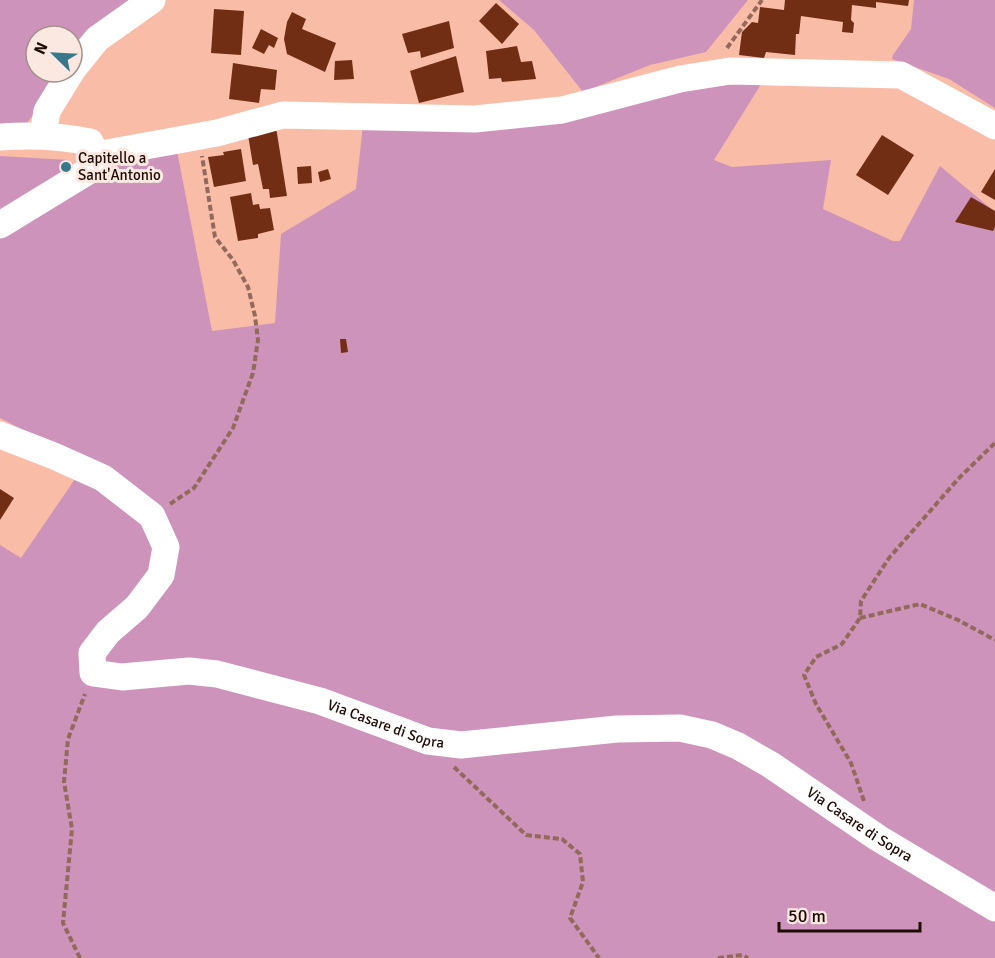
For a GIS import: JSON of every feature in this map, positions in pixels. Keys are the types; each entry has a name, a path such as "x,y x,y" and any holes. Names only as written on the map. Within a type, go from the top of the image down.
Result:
{"street":[{"path":"84,55 97,39 152,0"},
{"path":"96,156 199,136 283,116 475,119 562,110 680,79 730,71 902,75 995,126"},
{"path":"43,135 47,111 63,84"},
{"path":"0,136 43,135 90,142 96,156 90,170 0,225"},
{"path":"0,435 103,478 152,516 166,547 161,575 137,607 108,632 92,653 93,673"},
{"name":"Via Casare di Sopra","path":"93,673 122,677 189,671 217,674 320,701 428,741 461,745 617,729 680,728 712,735 738,746 771,765 878,838 995,908"}],"path":[{"path":"718,53 728,47 762,0"},
{"path":"152,516 194,488 233,428 253,373 258,340 248,287 233,260 215,237 199,136"},
{"path":"866,806 851,763 816,704 804,675 816,657 842,644 860,618 861,601 890,558 959,478 995,443"},
{"path":"860,618 920,604 958,620 995,640"},
{"path":"80,958 63,923 72,829 64,782 68,739 93,673"},
{"path":"428,741 465,779 526,835 562,839 580,854 583,882 570,918 599,958"},
{"path":"718,958 742,955 748,958"}],"shaded area":[{"path":"0,0 145,0 84,53 84,24 24,24 24,84 56,84 27,123 0,125"},
{"path":"499,0 748,0 706,52 650,65 583,92 534,30"},
{"path":"914,0 995,0 995,108 949,79 892,59 911,29"},
{"path":"763,81 714,160 732,167 831,160 823,209 893,241 900,241 940,166 995,212 995,958 0,958 0,545 21,558 86,463 0,418 0,238 11,229 102,179 116,162 176,146 212,331 275,323 281,234 356,189 363,125"},
{"path":"0,156 68,160 74,168 0,211"}],"building":[{"path":"785,0 909,0 908,6 876,2 876,8 852,5 853,33 842,32 843,22 801,16 799,34 796,34 795,55 766,52 764,58 739,55 742,32 752,22 758,23 760,7 784,10"},
{"path":"496,3 519,24 502,44 479,21"},
{"path":"214,9 244,11 241,55 211,53"},
{"path":"292,12 306,19 302,29 336,43 325,72 287,54 284,39 287,22"},
{"path":"449,21 454,48 421,58 420,51 408,53 402,34"},
{"path":"261,29 278,38 274,48 269,45 264,54 252,48"},
{"path":"517,46 521,62 532,61 536,79 502,82 501,78 489,79 486,51"},
{"path":"456,56 464,92 419,103 410,71"},
{"path":"352,60 354,79 334,80 335,61"},
{"path":"233,63 277,70 275,90 261,89 259,103 229,99"},
{"path":"275,121 287,196 270,198 269,189 263,189 258,164 253,165 246,123"},
{"path":"882,135 914,155 888,195 856,175"},
{"path":"241,149 246,181 214,187 208,157 224,155 223,152"},
{"path":"311,166 312,183 298,184 297,167"},
{"path":"328,169 331,179 320,182 318,172"},
{"path":"995,169 995,200 981,192"},
{"path":"251,193 253,205 259,204 260,209 270,208 274,230 258,234 258,238 238,241 230,197"},
{"path":"971,197 995,211 993,231 955,222"},
{"path":"340,339 346,339 348,352 341,353"},
{"path":"0,489 14,498 0,520"}],"place":[{"name":"Capitello a Sant'Antonio","path":"66,167"}]}
